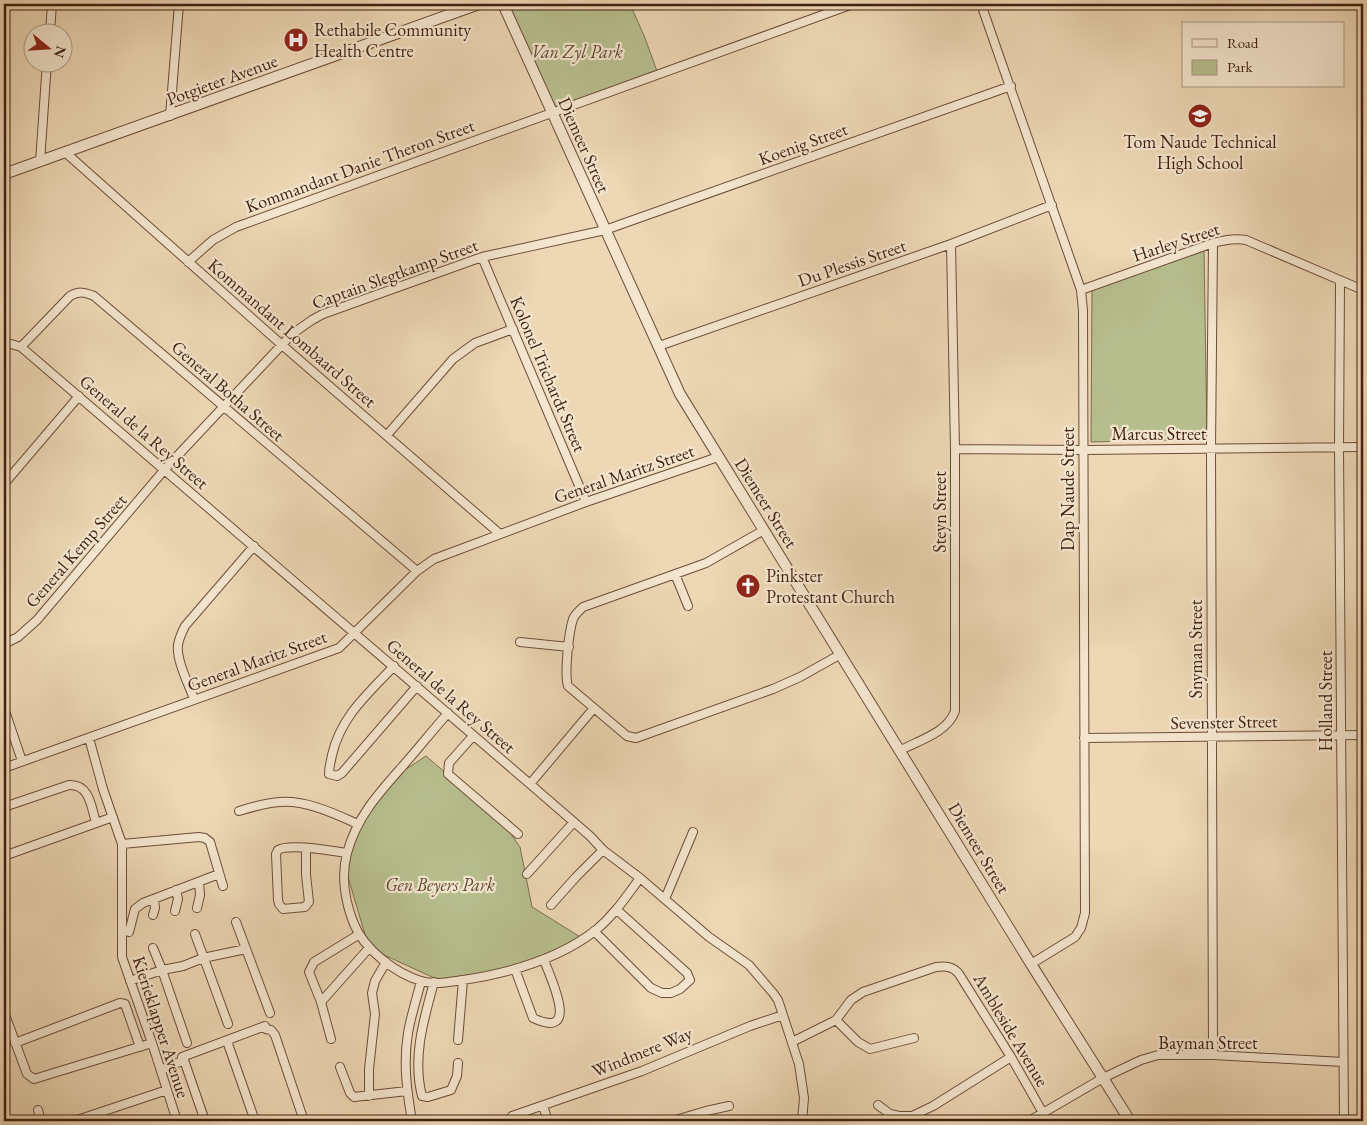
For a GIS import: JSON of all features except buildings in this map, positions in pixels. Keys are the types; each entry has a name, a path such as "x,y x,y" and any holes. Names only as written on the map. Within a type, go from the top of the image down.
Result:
{"street":[{"path":"51,22 52,4"},
{"path":"170,116 179,4"},
{"name":"Potgieter Avenue","path":"4,174 479,4"},
{"name":"Diemeer Street","path":"503,4 675,385 901,750 929,804 1130,1121"},
{"name":"Kommandant Danie Theron Street","path":"188,262 213,240 236,227 853,4"},
{"name":"Dap Naude Street","path":"981,4 1081,290 1084,383 1085,913 1081,928 1075,937 1031,964"},
{"path":"40,162 47,72"},
{"name":"Koenig Street","path":"605,230 1011,86"},
{"name":"Kommandant Lombaard Street","path":"66,153 282,345 500,534"},
{"name":"Du Plessis Street","path":"659,346 951,244 1052,204"},
{"name":"Captain Slegtkamp Street","path":"165,469 282,345 301,327 323,314 482,257 605,230"},
{"name":"Harley Street","path":"1081,290 1227,239 1246,240 1363,290"},
{"name":"Snyman Street","path":"1213,243 1211,449 1213,1055"},
{"name":"Steyn Street","path":"901,750 944,727 953,717 955,710 955,449 951,244"},
{"name":"Kolonel Trichardt Street","path":"482,257 586,502"},
{"name":"Holland Street","path":"1340,281 1339,447 1344,1121"},
{"name":"General Botha Street","path":"22,347 70,296 77,292 82,292 100,300 224,408 417,571"},
{"path":"388,435 453,359 475,343 513,329"},
{"name":"General de la Rey Street","path":"4,342 22,347 394,666 590,836 603,850 640,878 708,936 749,965 778,1000 799,1064 804,1098 802,1121"},
{"path":"4,484 79,396"},
{"name":"Marcus Street","path":"955,449 1083,450 1363,447"},
{"name":"General Maritz Street","path":"4,768 333,651 344,644 417,571 441,556 586,502 718,457"},
{"name":"General Kemp Street","path":"4,644 18,637 37,620 165,469"},
{"path":"764,530 711,561 583,608 576,613 573,620 567,664 568,686 626,736 633,738 773,689 800,677 841,654"},
{"path":"194,699 178,652 179,639 185,626 254,546"},
{"path":"675,574 688,606"},
{"path":"520,642 569,647"},
{"path":"394,666 350,713 344,723 334,745 329,771 330,775 337,776 342,773 417,686"},
{"path":"4,708 22,761"},
{"path":"530,784 594,708"},
{"path":"448,713 369,805 358,824 347,853 345,866 346,896 358,935 369,948 386,962 421,981 464,980 494,975 544,960 594,931 617,910 640,878"},
{"name":"Sevenster Street","path":"1084,738 1363,735"},
{"path":"473,736 449,763 448,774 518,834"},
{"name":"Kierieklapper Avenue","path":"89,738 103,789 122,844 121,952 177,1121"},
{"path":"4,807 69,785 77,785 82,787 87,793 96,822"},
{"path":"239,811 269,804 290,802 314,807 358,824"},
{"path":"4,856 113,817"},
{"path":"527,874 573,822"},
{"path":"665,899 693,832"},
{"path":"122,844 205,838 211,844 223,886"},
{"path":"306,848 309,902 305,907 283,909 278,900 277,851 283,847 306,848 347,853"},
{"path":"551,905 603,850"},
{"path":"129,932 135,909 145,902 219,874"},
{"path":"197,908 200,895 199,882"},
{"path":"175,911 178,899 176,890"},
{"path":"153,915 155,908 154,898"},
{"path":"594,931 651,988 668,994 680,989 690,980 687,973 617,910"},
{"path":"236,922 270,1012"},
{"path":"195,934 228,1024"},
{"path":"331,1039 321,1002 309,974 312,963 358,935"},
{"path":"153,948 187,1043"},
{"path":"321,1002 369,948"},
{"path":"130,981 162,970 184,966 203,958 246,949"},
{"path":"516,969 533,1018 546,1023 555,1022 560,1016 560,1006 544,960"},
{"path":"369,1096 369,1069 375,1014 372,993 375,981 386,962"},
{"name":"Ambleside Avenue","path":"792,1042 836,1020 851,1000 863,992 936,967 948,966 955,969 959,974 1011,1057 1043,1113"},
{"path":"458,1040 464,980"},
{"path":"412,1121 407,1091 407,1040 421,981"},
{"path":"434,982 420,1037 418,1076 422,1096 428,1097 451,1090 455,1083 458,1063"},
{"path":"15,1043 120,1003 125,1004 140,1047"},
{"path":"4,1012 27,1074 34,1078 152,1043"},
{"name":"Windmere Way","path":"512,1116 642,1071 750,1026 783,1015"},
{"path":"836,1020 866,1048 882,1047 914,1038"},
{"path":"205,1121 182,1057 265,1026 266,1029 272,1031 304,1121"},
{"path":"227,1041 255,1121"},
{"name":"Bayman Street","path":"1029,1121 1103,1078 1141,1060 1158,1055 1213,1055 1344,1062"},
{"path":"878,1105 890,1114 912,1116 933,1106 1011,1057"},
{"path":"161,1070 184,1060"},
{"path":"340,1067 351,1096 369,1096 407,1091"},
{"path":"74,1121 166,1090"},
{"path":"543,1106 548,1121"},
{"path":"672,1121 706,1110 729,1106"},
{"path":"38,1110 41,1121"}],"green space":[{"name":"Van Zyl Park","path":"503,4 630,4 658,74 551,113"},
{"path":"1204,251 1207,439 1091,442 1092,289"},
{"name":"Gen Beyers Park","path":"426,756 502,821 520,847 532,907 582,938 503,973 445,983 369,948 345,867 363,815 391,779"}],"place":[{"name":"Rethabile Community Health Centre","path":"296,40"},
{"name":"Tom Naude Technical High School","path":"1200,116"},
{"name":"Pinkster Protestant Church","path":"748,586"}]}
